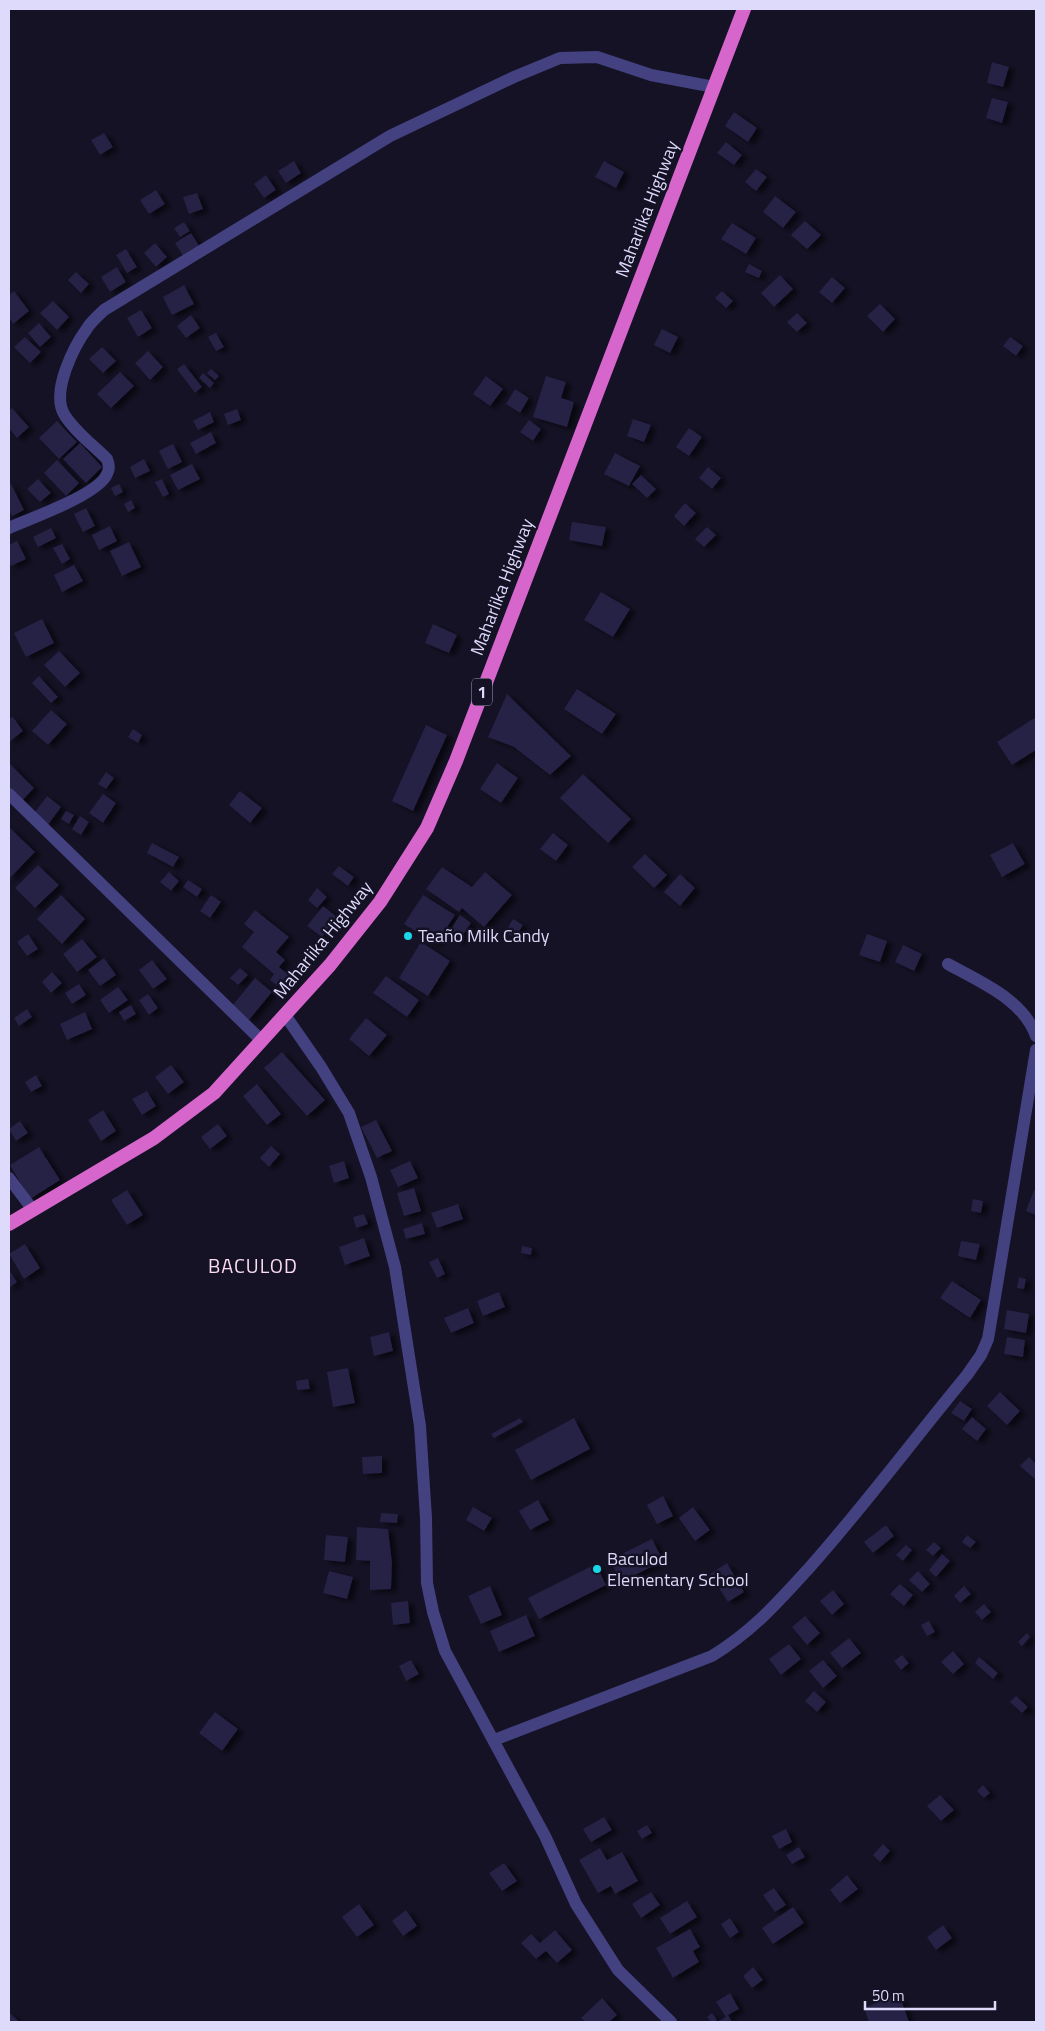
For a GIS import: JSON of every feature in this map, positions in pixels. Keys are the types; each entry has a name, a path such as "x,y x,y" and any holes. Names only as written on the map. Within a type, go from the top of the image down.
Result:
{"highway":[{"name":"Maharlika Highway","path":"9,1224 154,1138 214,1093 330,965 380,902 427,828 460,751 744,9"}],"street":[{"path":"9,528 89,492 102,482 108,474 109,466 107,459 64,413 60,401 61,387 66,368 87,328 104,310 390,136 514,77 560,58 597,57 651,75 714,88"},
{"path":"9,794 262,1041"},
{"path":"948,964 1001,994 1025,1014 1033,1026 1036,1036"},
{"path":"285,1015 321,1067 348,1113 371,1177 395,1267 420,1426 428,1583 433,1612 445,1651 545,1836 576,1904 618,1970 671,2022"},
{"path":"494,1740 712,1656 737,1641 762,1619 826,1549 967,1375 981,1355 988,1339 992,1305 1035,1066 1036,1050"},
{"path":"9,1178 33,1210"}],"building":[{"path":"992,62 1009,67 1003,87 987,83"},
{"path":"992,98 1008,102 1002,123 986,118"},
{"path":"734,112 757,128 748,142 725,126"},
{"path":"104,133 113,147 100,155 91,140"},
{"path":"726,142 742,155 734,165 717,153"},
{"path":"294,161 301,173 286,183 278,171"},
{"path":"604,161 624,172 616,188 595,177"},
{"path":"756,169 767,177 756,191 745,182"},
{"path":"266,175 276,190 264,198 254,184"},
{"path":"156,190 165,204 149,214 140,200"},
{"path":"197,193 203,209 189,214 183,197"},
{"path":"775,196 796,212 783,228 763,212"},
{"path":"805,221 821,235 807,249 791,235"},
{"path":"184,222 190,231 180,237 174,228"},
{"path":"732,223 756,238 746,254 721,239"},
{"path":"191,233 201,249 185,259 175,243"},
{"path":"155,243 167,257 156,267 144,253"},
{"path":"126,249 137,267 127,273 116,255"},
{"path":"749,264 762,271 759,278 745,272"},
{"path":"117,267 126,282 110,292 101,277"},
{"path":"76,272 89,284 81,293 68,280"},
{"path":"780,275 793,289 774,307 761,293"},
{"path":"832,277 845,288 832,303 819,292"},
{"path":"184,285 194,304 172,315 163,297"},
{"path":"14,291 29,311 13,324 9,317 9,295"},
{"path":"722,291 733,301 726,308 715,298"},
{"path":"53,301 69,317 57,330 40,313"},
{"path":"880,304 895,319 883,332 867,316"},
{"path":"141,310 152,328 138,337 127,318"},
{"path":"797,313 807,323 797,332 787,322"},
{"path":"191,315 200,328 186,338 177,326"},
{"path":"39,323 51,337 40,347 28,333"},
{"path":"662,329 678,337 670,353 654,345"},
{"path":"216,333 224,347 216,351 208,337"},
{"path":"25,337 41,352 30,363 14,347"},
{"path":"1010,337 1023,346 1016,356 1003,346"},
{"path":"102,347 116,361 103,373 89,359"},
{"path":"148,351 163,367 150,380 135,363"},
{"path":"184,364 202,387 195,393 177,369"},
{"path":"211,369 219,376 215,380 207,373"},
{"path":"120,372 134,386 111,408 97,394"},
{"path":"203,373 214,383 210,388 199,378"},
{"path":"486,376 503,389 490,406 473,394"},
{"path":"546,376 566,382 561,398 574,402 567,427 533,417"},
{"path":"515,389 529,398 520,413 506,404"},
{"path":"12,408 29,427 17,438 9,428 9,411"},
{"path":"237,409 241,420 228,425 224,414"},
{"path":"210,412 214,422 198,430 193,421"},
{"path":"633,419 651,425 644,442 627,436"},
{"path":"529,420 541,429 533,441 520,432"},
{"path":"57,421 77,442 59,459 39,438"},
{"path":"689,428 702,437 689,456 676,447"},
{"path":"211,432 216,443 196,454 190,443"},
{"path":"80,443 102,467 86,483 63,459"},
{"path":"173,444 182,462 168,469 159,451"},
{"path":"615,453 640,466 629,486 604,474"},
{"path":"144,459 150,471 135,478 130,467"},
{"path":"57,460 79,483 66,496 44,473"},
{"path":"192,464 200,479 178,490 170,475"},
{"path":"708,467 721,478 712,489 699,478"},
{"path":"641,475 656,489 647,498 632,484"},
{"path":"38,479 51,493 40,502 27,489"},
{"path":"162,479 169,494 163,497 155,482"},
{"path":"11,484 24,510 12,516 9,511 9,485"},
{"path":"119,484 123,492 115,496 111,488"},
{"path":"131,500 135,508 128,512 124,504"},
{"path":"685,503 696,513 684,526 674,516"},
{"path":"86,508 95,526 83,532 74,514"},
{"path":"572,522 606,527 602,546 569,540"},
{"path":"110,526 117,541 99,550 92,535"},
{"path":"707,527 716,535 704,547 695,539"},
{"path":"51,528 56,538 38,547 33,537"},
{"path":"17,541 26,559 11,566 9,561 9,545"},
{"path":"129,542 141,567 122,576 110,551"},
{"path":"62,544 70,559 62,564 53,548"},
{"path":"74,565 83,581 62,592 54,575"},
{"path":"601,592 630,609 613,637 584,620"},
{"path":"42,619 54,643 26,657 14,633"},
{"path":"433,624 457,635 449,653 425,643"},
{"path":"59,651 80,673 65,687 44,665"},
{"path":"39,676 58,697 51,703 32,683"},
{"path":"577,689 616,714 602,734 564,709"},
{"path":"507,694 571,756 550,775 514,747 488,737"},
{"path":"51,710 67,724 48,745 32,731"},
{"path":"13,717 23,731 9,742 9,719"},
{"path":"1036,717 1036,750 1012,765 997,742"},
{"path":"426,725 447,735 413,811 392,801"},
{"path":"133,729 142,735 138,743 128,737"},
{"path":"9,763 34,788 20,803 9,792"},
{"path":"497,763 518,778 501,803 480,789"},
{"path":"106,772 114,778 106,789 98,784"},
{"path":"583,774 631,819 608,843 560,798"},
{"path":"240,791 262,808 250,823 229,805"},
{"path":"103,794 116,803 103,823 89,813"},
{"path":"47,796 61,807 48,825 33,815"},
{"path":"66,811 74,815 69,824 61,819"},
{"path":"80,816 89,822 81,835 72,829"},
{"path":"9,827 35,852 10,878 9,877"},
{"path":"553,833 568,845 556,861 540,849"},
{"path":"152,843 179,857 173,867 147,853"},
{"path":"1013,843 1025,864 1002,877 990,855"},
{"path":"645,854 667,875 654,888 632,867"},
{"path":"38,865 59,885 35,908 15,888"},
{"path":"339,866 354,877 348,886 332,874"},
{"path":"442,867 472,887 485,872 512,895 484,927 462,908 459,912 426,889"},
{"path":"169,872 179,881 171,891 160,882"},
{"path":"680,874 695,888 680,906 664,892"},
{"path":"188,880 202,889 197,897 183,887"},
{"path":"317,888 327,897 317,908 308,900"},
{"path":"61,895 85,919 62,944 37,919"},
{"path":"211,895 221,902 210,918 200,911"},
{"path":"423,895 455,915 436,944 404,924"},
{"path":"323,906 337,917 322,937 307,926"},
{"path":"255,910 289,937 276,952 285,960 279,967 289,975 279,987 270,980 274,974 242,947 254,932 244,924"},
{"path":"460,915 471,923 458,942 447,935"},
{"path":"513,919 523,925 515,938 505,932"},
{"path":"28,934 38,949 27,956 17,942"},
{"path":"867,934 887,941 880,962 859,955"},
{"path":"82,939 97,957 77,972 63,954"},
{"path":"421,942 450,961 428,996 399,978"},
{"path":"903,945 922,954 914,971 895,962"},
{"path":"104,958 116,975 100,986 88,970"},
{"path":"152,960 167,979 153,989 139,970"},
{"path":"240,968 248,975 238,985 230,978"},
{"path":"52,972 62,983 51,993 42,982"},
{"path":"386,976 419,1000 407,1017 373,993"},
{"path":"255,978 272,992 249,1020 232,1006"},
{"path":"79,984 86,995 72,1004 65,993"},
{"path":"118,987 128,1000 109,1013 100,1000"},
{"path":"148,994 158,1008 149,1015 139,1000"},
{"path":"131,1005 136,1014 124,1021 119,1012"},
{"path":"27,1009 32,1017 19,1026 14,1018"},
{"path":"85,1012 92,1029 67,1040 60,1024"},
{"path":"366,1018 387,1035 369,1056 349,1039"},
{"path":"282,1052 325,1100 307,1116 264,1068"},
{"path":"171,1065 184,1082 168,1094 155,1077"},
{"path":"36,1075 42,1086 31,1092 25,1082"},
{"path":"257,1084 281,1114 267,1125 243,1096"},
{"path":"147,1091 156,1106 142,1115 132,1099"},
{"path":"103,1110 116,1131 101,1141 88,1120"},
{"path":"376,1120 392,1151 377,1158 361,1127"},
{"path":"20,1121 28,1133 16,1141 9,1129"},
{"path":"218,1124 227,1136 210,1149 201,1137"},
{"path":"271,1146 280,1154 269,1167 260,1158"},
{"path":"39,1147 60,1180 30,1199 10,1165"},
{"path":"344,1161 349,1178 334,1183 329,1166"},
{"path":"410,1161 418,1178 398,1187 390,1170"},
{"path":"414,1188 421,1211 404,1216 397,1193"},
{"path":"127,1190 143,1215 127,1225 111,1200"},
{"path":"1034,1190 1036,1191 1036,1215 1026,1211"},
{"path":"973,1199 983,1201 981,1213 971,1211"},
{"path":"458,1204 463,1219 437,1228 431,1213"},
{"path":"364,1214 368,1224 356,1228 353,1217"},
{"path":"422,1223 425,1234 406,1239 403,1229"},
{"path":"364,1238 370,1256 345,1265 339,1247"},
{"path":"961,1241 980,1244 976,1260 958,1256"},
{"path":"25,1244 40,1268 24,1279 9,1254"},
{"path":"522,1246 532,1248 531,1255 521,1253"},
{"path":"438,1258 445,1274 437,1278 429,1262"},
{"path":"9,1270 17,1282 9,1288"},
{"path":"1019,1277 1026,1279 1024,1289 1017,1288"},
{"path":"952,1281 981,1300 970,1318 940,1298"},
{"path":"499,1292 505,1307 483,1316 477,1301"},
{"path":"468,1308 474,1323 451,1333 444,1318"},
{"path":"1007,1310 1029,1314 1026,1333 1004,1329"},
{"path":"389,1332 393,1351 374,1356 370,1337"},
{"path":"1007,1337 1025,1340 1023,1357 1004,1354"},
{"path":"348,1368 355,1403 333,1407 327,1372"},
{"path":"308,1379 310,1389 297,1390 296,1381"},
{"path":"1000,1392 1020,1411 1007,1425 987,1406"},
{"path":"960,1401 972,1409 964,1421 951,1413"},
{"path":"972,1417 986,1429 977,1441 962,1429"},
{"path":"520,1418 523,1422 494,1438 491,1434"},
{"path":"574,1418 590,1449 531,1480 515,1450"},
{"path":"382,1456 382,1473 363,1474 362,1457"},
{"path":"1029,1457 1036,1464 1036,1480 1020,1466"},
{"path":"663,1496 673,1516 657,1524 647,1505"},
{"path":"538,1500 549,1520 530,1530 519,1511"},
{"path":"473,1507 492,1518 484,1531 466,1520"},
{"path":"693,1507 710,1530 695,1541 679,1518"},
{"path":"381,1513 398,1514 397,1523 380,1522"},
{"path":"886,1525 894,1536 873,1553 864,1542"},
{"path":"357,1527 388,1529 392,1563 391,1589 370,1590 370,1561 356,1560"},
{"path":"326,1535 348,1537 345,1562 324,1560"},
{"path":"967,1535 976,1542 970,1548 962,1542"},
{"path":"652,1539 663,1561 621,1582 610,1560"},
{"path":"934,1542 941,1548 933,1556 926,1550"},
{"path":"906,1545 912,1550 903,1561 896,1555"},
{"path":"942,1554 950,1561 936,1577 929,1570"},
{"path":"727,1563 744,1592 728,1602 710,1574"},
{"path":"596,1564 606,1585 539,1619 528,1598"},
{"path":"329,1571 353,1577 347,1599 323,1593"},
{"path":"918,1571 930,1584 922,1592 909,1580"},
{"path":"900,1584 913,1595 904,1606 890,1594"},
{"path":"490,1586 502,1615 481,1624 468,1596"},
{"path":"964,1586 971,1594 960,1603 954,1596"},
{"path":"833,1590 844,1604 832,1615 820,1601"},
{"path":"408,1601 410,1623 393,1625 391,1603"},
{"path":"984,1604 991,1612 982,1620 975,1612"},
{"path":"526,1615 535,1636 499,1652 490,1631"},
{"path":"805,1616 820,1633 807,1645 792,1627"},
{"path":"929,1621 935,1632 927,1636 921,1625"},
{"path":"1027,1633 1030,1637 1022,1646 1018,1642"},
{"path":"849,1638 861,1653 842,1668 830,1653"},
{"path":"789,1644 801,1659 781,1675 769,1659"},
{"path":"953,1651 964,1664 953,1674 941,1662"},
{"path":"902,1655 909,1663 901,1670 894,1661"},
{"path":"979,1657 998,1673 993,1679 975,1663"},
{"path":"411,1660 419,1674 406,1681 399,1666"},
{"path":"823,1660 837,1676 823,1688 809,1671"},
{"path":"814,1691 826,1702 817,1712 805,1701"},
{"path":"1016,1696 1028,1707 1022,1713 1010,1702"},
{"path":"215,1712 238,1729 222,1751 199,1733"},
{"path":"983,1785 990,1793 984,1798 977,1791"},
{"path":"940,1795 954,1810 941,1821 927,1806"},
{"path":"604,1817 612,1830 591,1842 583,1829"},
{"path":"647,1825 652,1833 642,1839 637,1831"},
{"path":"786,1829 792,1842 779,1849 772,1836"},
{"path":"883,1844 890,1851 880,1862 873,1855"},
{"path":"799,1847 805,1857 792,1864 786,1855"},
{"path":"600,1848 607,1860 622,1852 638,1881 615,1894 611,1886 598,1893 579,1860"},
{"path":"504,1863 517,1881 502,1891 489,1873"},
{"path":"847,1875 858,1889 840,1903 830,1890"},
{"path":"774,1888 786,1905 775,1912 763,1895"},
{"path":"651,1892 660,1905 641,1918 632,1904"},
{"path":"687,1901 697,1917 670,1934 660,1918"},
{"path":"359,1904 374,1925 357,1937 342,1917"},
{"path":"793,1907 804,1923 773,1944 762,1928"},
{"path":"406,1910 417,1926 403,1936 392,1921"},
{"path":"730,1918 739,1932 730,1938 721,1924"},
{"path":"943,1925 952,1938 936,1950 927,1937"},
{"path":"690,1929 700,1947 693,1951 699,1962 673,1978 656,1948"},
{"path":"555,1930 572,1950 557,1963 546,1951 536,1959 521,1943 531,1934 540,1943"},
{"path":"753,1967 763,1980 752,1988 743,1976"},
{"path":"730,1993 739,2009 728,2015 732,2022 717,2022 726,2017 716,2002"},
{"path":"899,1994 909,2022 869,2022 864,2008"},
{"path":"602,1998 617,2015 609,2022 586,2022 581,2018"},
{"path":"9,2012 19,2022 9,2022"},
{"path":"712,2013 717,2020 714,2022 711,2022 707,2017"}],"place":[{"name":"Teaño Milk Candy","path":"408,936"},
{"name":"Baculod Elementary School","path":"597,1569"}],"district":[{"name":"BACULOD","path":"253,1266"}]}
